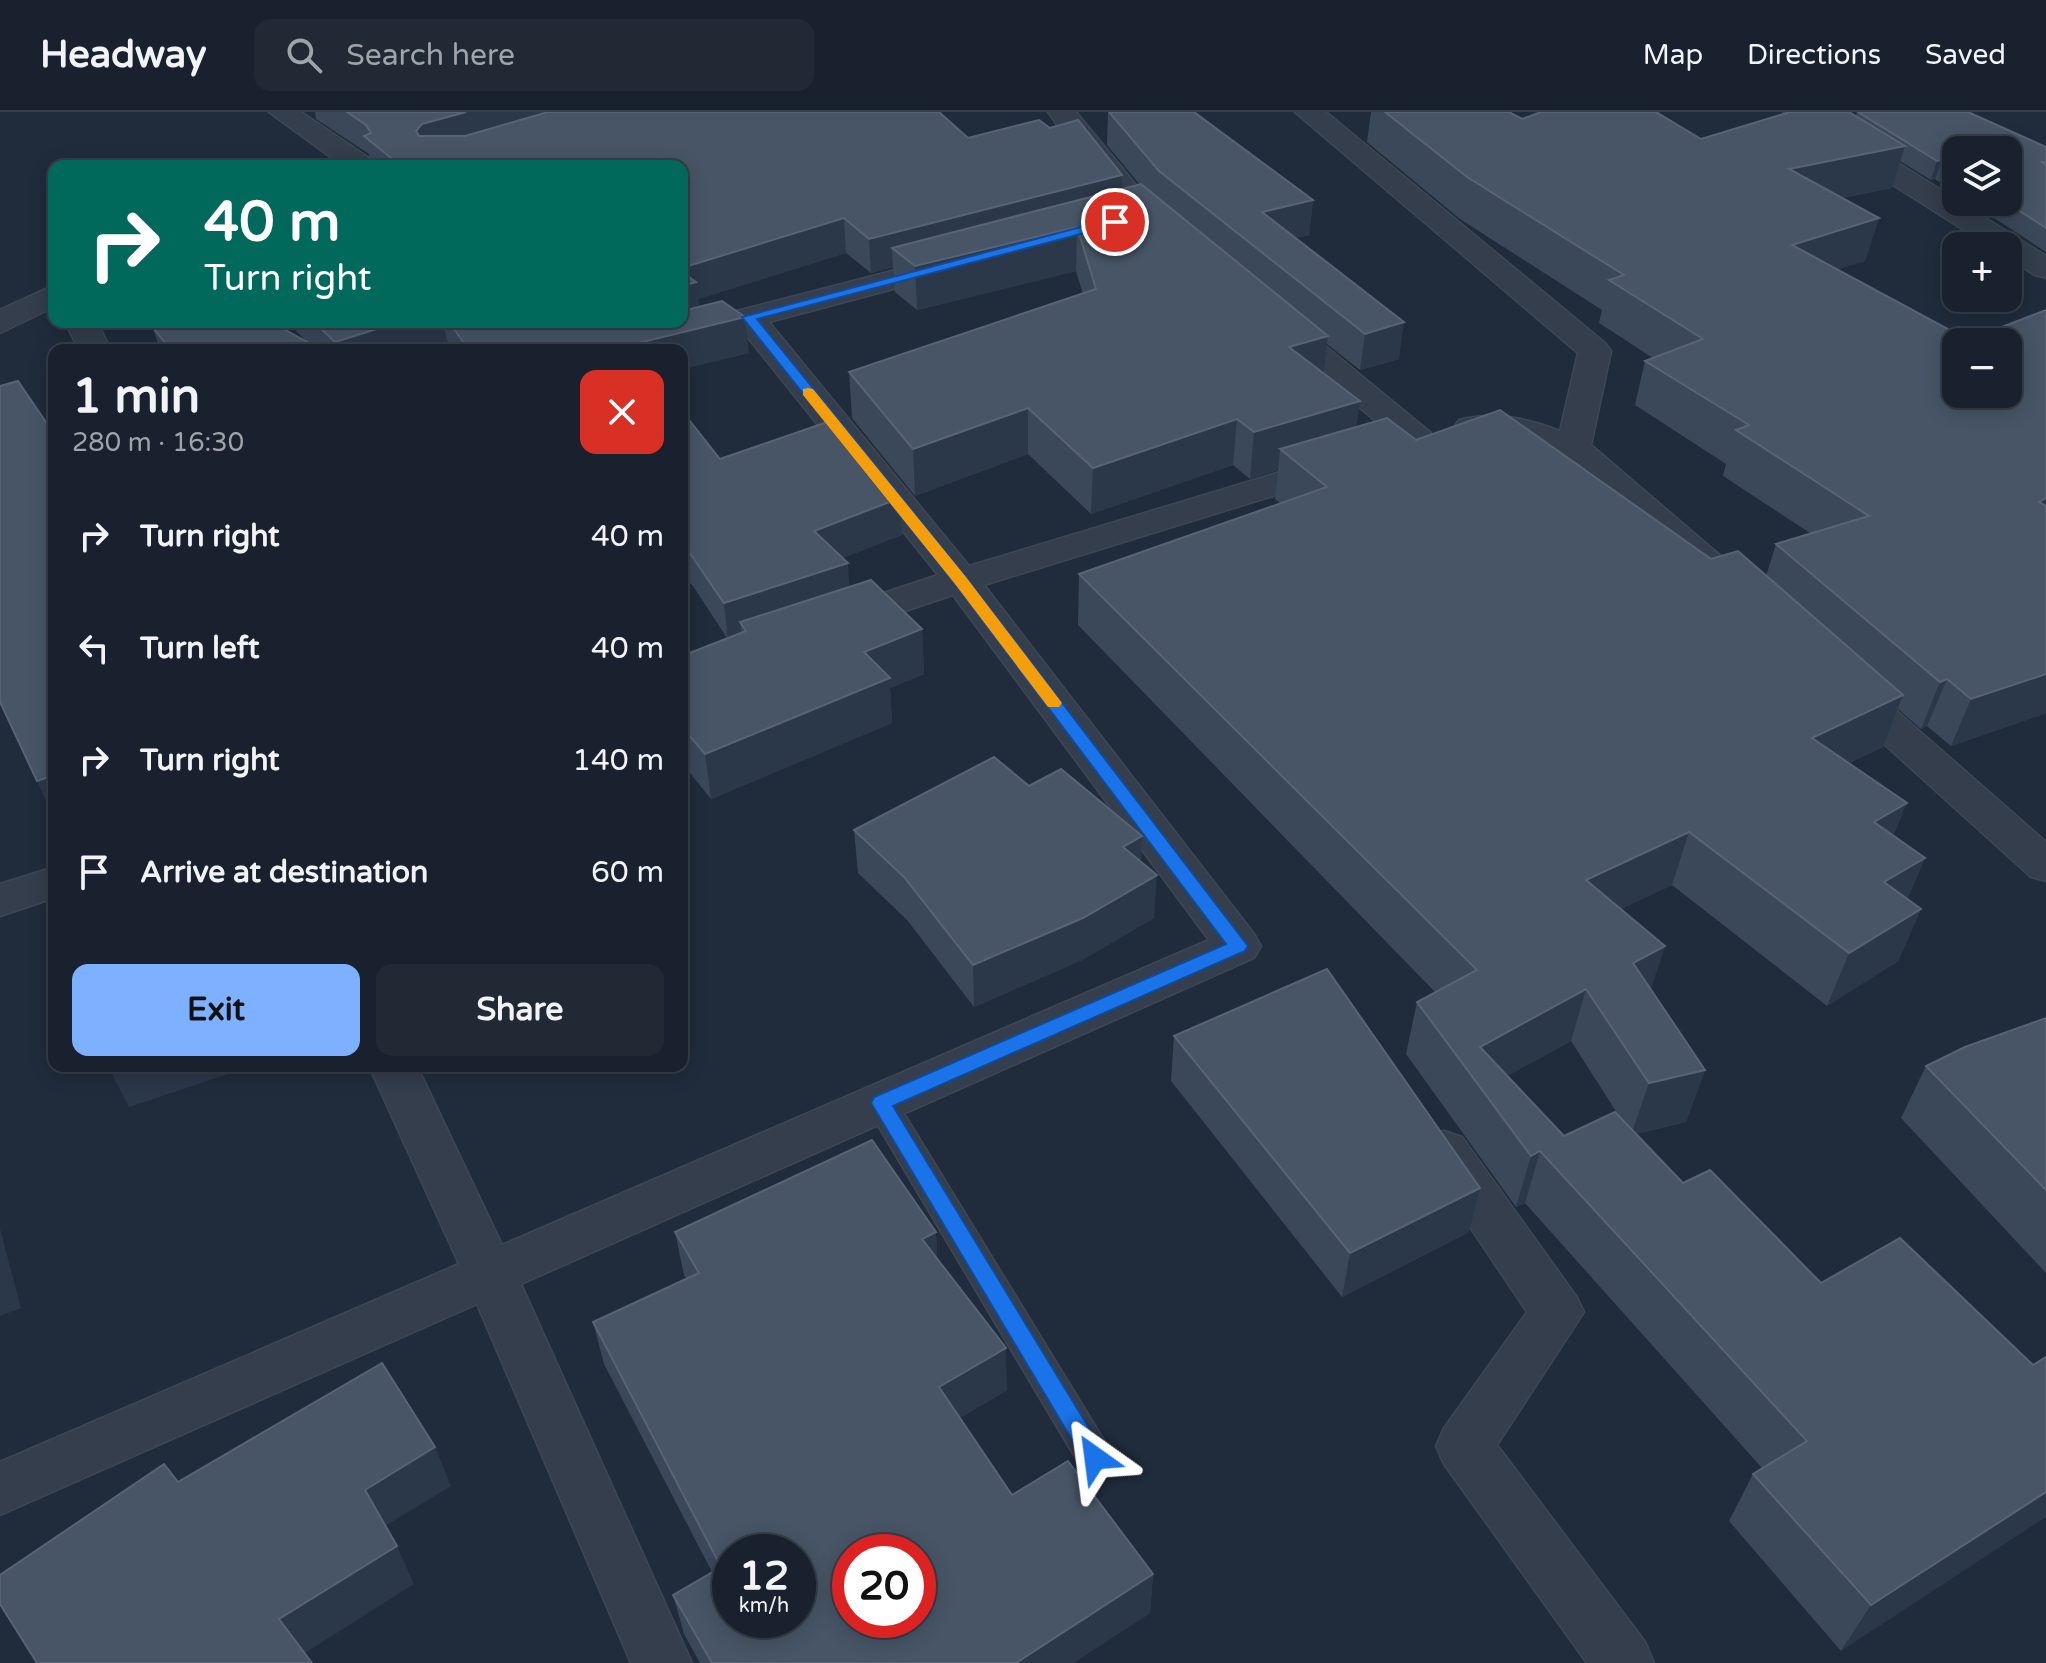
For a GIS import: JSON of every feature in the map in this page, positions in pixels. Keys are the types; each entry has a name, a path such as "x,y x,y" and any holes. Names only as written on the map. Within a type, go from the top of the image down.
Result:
{"street":[{"path":"283,112 353,160"},
{"path":"1062,112 1145,214 1193,253"},
{"path":"1309,112 1595,351 1573,448"},
{"path":"1798,112 2046,269"},
{"path":"1115,222 1145,214"},
{"path":"647,344 977,258"},
{"path":"0,323 48,297"},
{"path":"1252,302 1419,440"},
{"path":"0,1489 1238,946 961,580 748,317"},
{"path":"799,633 961,580 1467,427 1522,428 1573,448 1732,586"},
{"path":"1825,669 2046,866"},
{"path":"0,900 48,884"},
{"path":"396,1072 489,1272 662,1663"},
{"path":"1419,1116 1557,1312 1464,1446 1624,1663"}],"lane":[{"path":"881,1103 1095,1458"}],"building":[{"path":"347,112 466,112 422,124 416,131 419,136 465,136 548,112 939,112 968,138 1039,120 1050,128 1078,120 1122,175 869,239 844,218 688,266 688,160 394,160 364,136 371,133 366,125"},
{"path":"1109,112 1194,112 1313,200 1262,212 1404,322 1365,334 1159,171"},
{"path":"1385,112 1509,112 1522,119 1541,112 1656,112 1701,139 1790,112 1849,112 1905,146 1789,169 1879,218 1792,245 1946,328 1942,328 1942,408 2022,408 2022,328 1999,328 2046,310 2046,498 2039,502 2046,506 2046,674 1971,699 1947,679 1940,682 1776,544 1869,516 1736,430 1749,425 1645,361 1703,339 1609,280 1624,275 1467,177"},
{"path":"1858,112 1968,112 2021,136 1942,136 1942,160 1937,161"},
{"path":"2022,136 2046,147 2046,162 2042,162 2046,165 2046,228 2022,212"},
{"path":"1141,184 1328,336 1289,347 1360,401 1254,432 1237,419 1093,468 1028,408 913,449 849,372 1096,289 1077,227 915,266 892,248"},
{"path":"722,301 745,317 634,344 465,344 453,328 688,328 688,310"},
{"path":"153,328 282,328 309,343 306,344 166,344"},
{"path":"320,328 380,328 335,342"},
{"path":"18,381 48,425 48,777 37,781 0,702 0,386"},
{"path":"1500,410 1711,559 1738,551 1903,695 1812,738 1907,803 1874,822 1925,858 1884,882 1921,909 1849,953 1689,832 1586,880 1665,946 1633,963 1705,1070 1649,1083 1586,989 1480,1047 1564,1136 1615,1112 1683,1183 1710,1170 1821,1283 1900,1238 2033,1365 2046,1357 2046,1492 1871,1605 1753,1474 1807,1441 1540,1151 1531,1156 1417,1002 1477,970 1079,574 1327,487 1280,449 1387,418 1416,440"},
{"path":"688,419 720,459 836,419 900,498 814,531 848,563 724,603 688,550"},
{"path":"871,580 922,629 864,652 890,678 705,754 688,734 688,654 746,631 740,622"},
{"path":"994,757 1029,786 1061,769 1142,836 1123,847 1157,875 1083,918 973,965 904,877 854,830"},
{"path":"1327,969 1480,1188 1350,1253 1174,1036"},
{"path":"2046,1018 2046,1190 1926,1066 1965,1047"},
{"path":"872,1140 936,1232 922,1239 1006,1348 939,1387 1012,1495 1068,1461 1153,1574 1016,1663 712,1663 673,1595 712,1572 712,1638 816,1638 816,1534 712,1534 712,1550 593,1322 699,1273 675,1232"},
{"path":"382,1363 435,1447 365,1490 397,1546 279,1619 312,1663 37,1663 0,1604 0,1575 164,1464 178,1482"}],"slow traffic":[{"path":"808,392 961,580 1054,703"}],"route":[{"path":"1095,1458 881,1103 1238,946 961,580 748,317 1115,222"}]}
